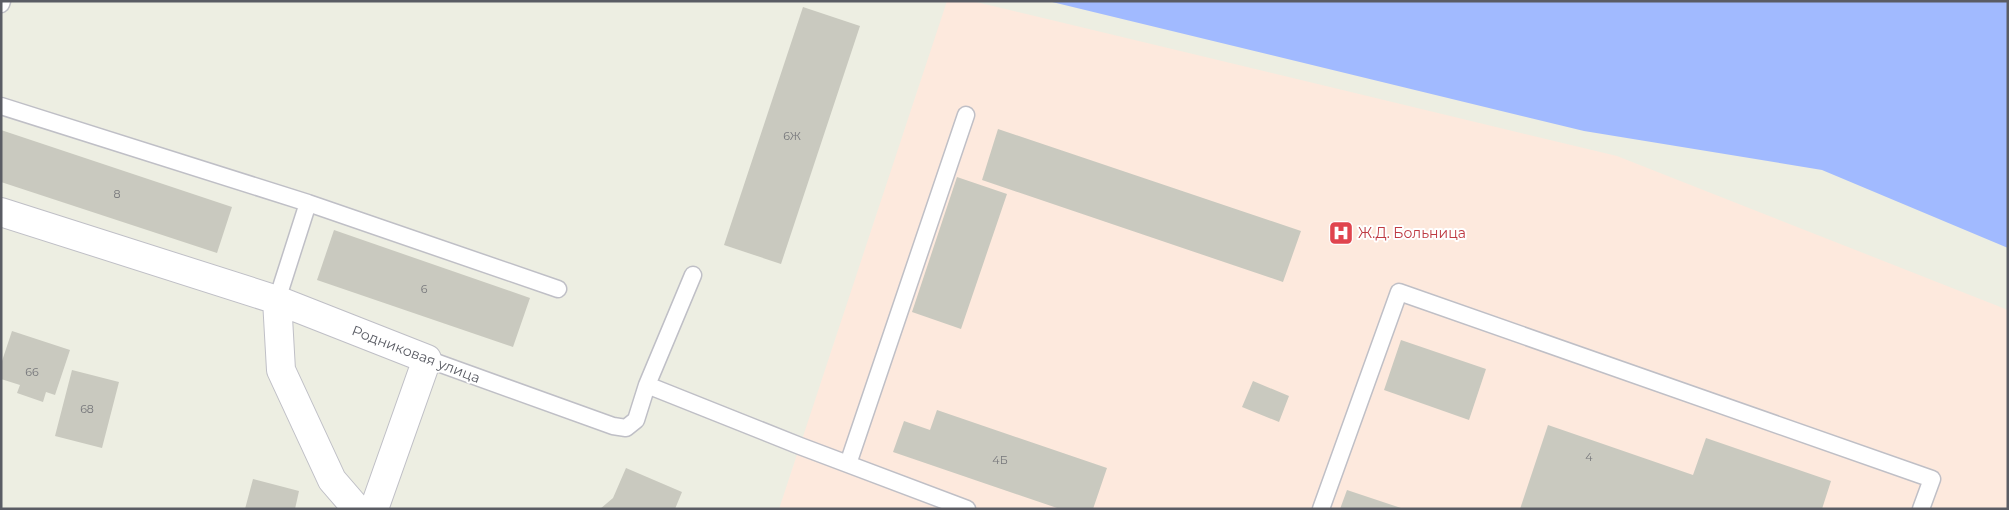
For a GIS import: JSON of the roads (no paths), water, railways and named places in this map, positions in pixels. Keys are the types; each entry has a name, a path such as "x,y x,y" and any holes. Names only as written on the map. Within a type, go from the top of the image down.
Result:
{"street":[{"name":"Родниковая улица","path":"1,212 277,300 427,359"},
{"path":"277,300 281,370 332,480 357,509"},
{"path":"374,509 427,359"}],"lane":[{"path":"1,106 308,203 558,289"},
{"path":"848,464 966,114"},
{"path":"277,300 308,203"},
{"path":"693,275 647,385 966,509"},
{"path":"1321,509 1399,292 1932,479 1922,509"},
{"name":"Родниковая улица","path":"427,359 613,426 626,428 636,420 647,385"}],"water":[{"path":"1048,1 2008,1 2008,248 1822,170 1584,131"}],"place":[{"name":"Ж.Д. Больница","path":"1341,233"}]}
